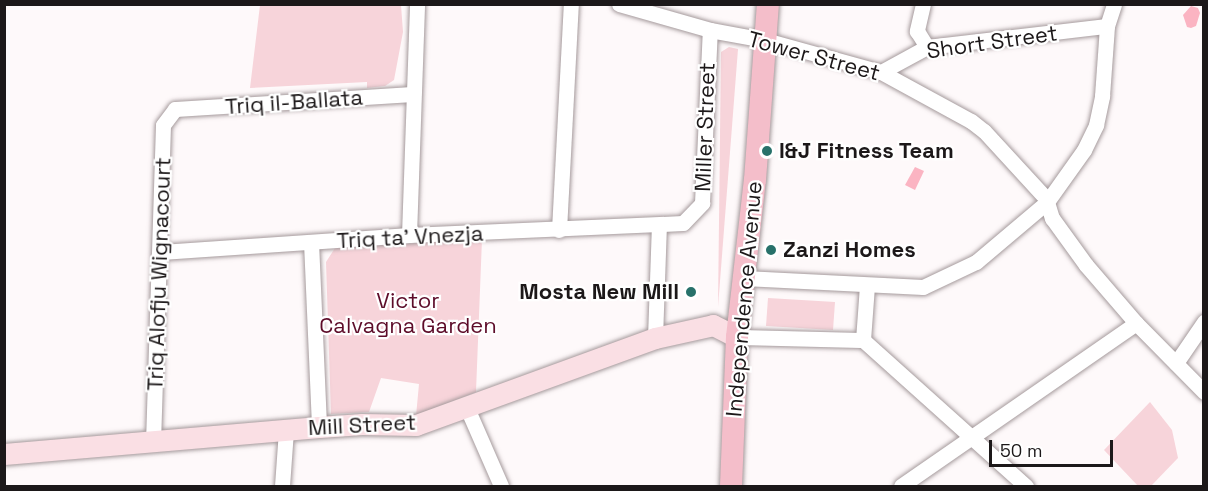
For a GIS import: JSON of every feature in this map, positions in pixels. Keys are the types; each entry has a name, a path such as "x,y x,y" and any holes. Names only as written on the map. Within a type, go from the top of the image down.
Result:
{"main road":[{"name":"Independence Avenue","path":"731,486 737,338 768,4"}],"street":[{"path":"409,235 417,4"},
{"path":"559,230 571,4"},
{"name":"Tower Street","path":"619,4 710,30 765,40 881,72 971,122 984,131 1044,198 1052,219 1086,265 1136,323 1203,392"},
{"path":"923,4 917,31 927,47"},
{"path":"744,278 923,287 976,262 1044,198 1084,150 1096,125 1102,96 1107,26 1114,4"},
{"name":"Short Street","path":"881,72 927,47 1107,26"},
{"name":"Miller Street","path":"659,225 683,224 702,203 710,30"},
{"name":"Triq il-Ballata","path":"175,109 413,94"},
{"name":"Triq Alofju Wignacourt","path":"153,443 164,125 175,109"},
{"path":"655,338 659,225"},
{"name":"Triq ta' Vnezja","path":"161,252 409,235 659,225"},
{"path":"312,242 319,427"},
{"path":"863,340 867,285"},
{"path":"1176,363 1203,322"},
{"path":"901,486 1136,323"},
{"name":"Mill Street","path":"4,454 319,427 362,424 417,425 655,338 713,325 737,338"},
{"path":"737,338 863,340 1026,486"},
{"path":"467,408 501,486"},
{"path":"282,486 286,430"}],"green space":[{"path":"260,5 401,5 403,32 394,80 385,86 367,88 367,82 250,88"},
{"path":"729,47 738,49 718,307 721,52"},
{"name":"Victor Calvagna Garden","path":"482,239 476,392 416,416 419,384 381,378 369,412 331,414 326,262 335,248"},
{"path":"768,298 835,302 833,330 766,326"},
{"path":"1150,402 1172,430 1178,458 1151,486 1138,486 1104,450"}],"shaded area":[{"path":"1191,6 1198,8 1200,13 1196,26 1191,28 1187,27 1183,15"},
{"path":"915,167 924,171 915,190 905,185"}],"place":[{"name":"I&J Fitness Team","path":"767,151"},
{"name":"Zanzi Homes","path":"771,250"},
{"name":"Mosta New Mill","path":"691,292"}]}
